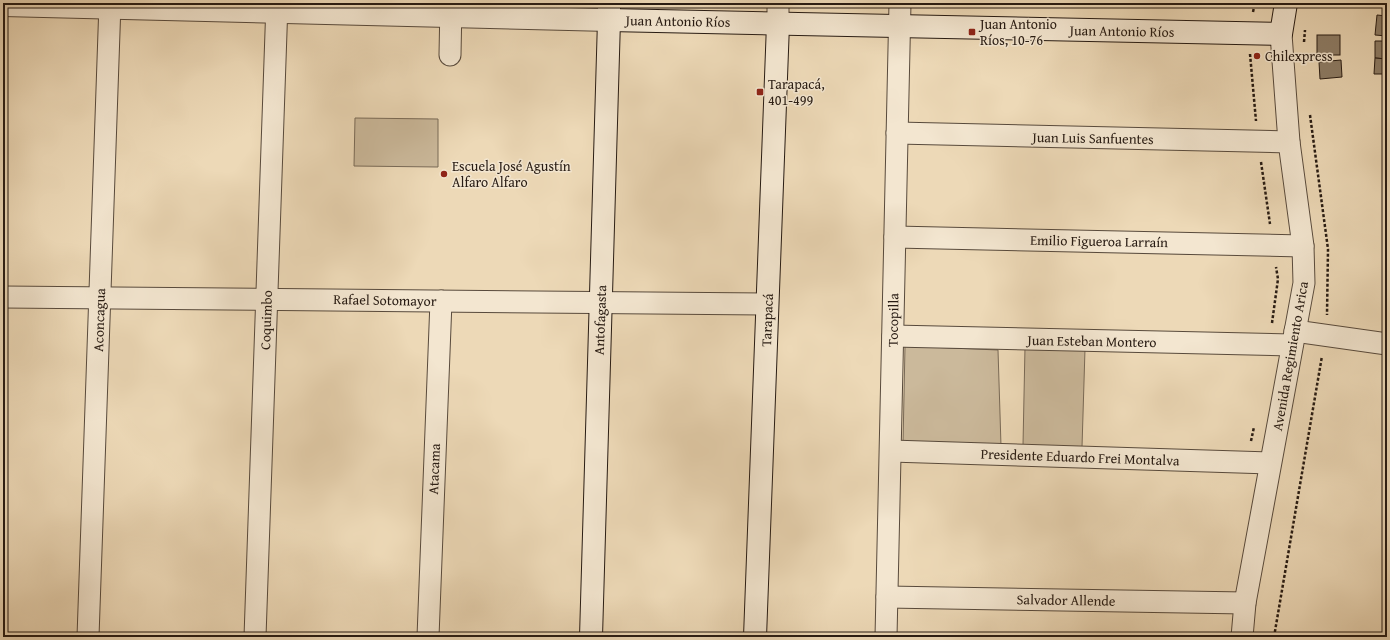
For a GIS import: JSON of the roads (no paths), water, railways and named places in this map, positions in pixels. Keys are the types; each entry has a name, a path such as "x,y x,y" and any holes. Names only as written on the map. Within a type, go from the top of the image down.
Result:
{"main road":[{"name":"Avenida Regimiento Arica","path":"1280,34 1286,3"},
{"name":"Juan Antonio Ríos","path":"3,5 110,5 778,14 900,27 1280,34"},
{"name":"Antofagasta","path":"591,637 609,11"},
{"name":"Tarapacá","path":"755,637 778,14"}],"street":[{"name":"Tocopilla","path":"886,637 900,3"},
{"name":"Aconcagua","path":"88,637 110,5"},
{"name":"Coquimbo","path":"255,637 276,7"},
{"path":"450,10 450,55"},
{"name":"Avenida Regimiento Arica","path":"1242,637 1245,603 1304,283 1303,246 1289,142 1280,34"},
{"name":"Juan Luis Sanfuentes","path":"897,133 1289,142"},
{"name":"Emilio Figueroa Larraín","path":"895,237 1303,246"},
{"name":"Rafael Sotomayor","path":"3,297 767,304"},
{"name":"Atacama","path":"428,637 441,301"},
{"name":"Juan Esteban Montero","path":"893,336 1293,338 1387,344"},
{"name":"Presidente Eduardo Frei Montalva","path":"890,452 1270,463"},
{"name":"Salvador Allende","path":"887,597 1245,603"}],"place":[{"name":"Juan Antonio Ríos, 10-76","path":"972,32"},
{"name":"Chilexpress","path":"1257,56"},
{"name":"Tarapacá, 401-499","path":"760,92"},
{"name":"Escuela José Agustín Alfaro Alfaro","path":"444,174"}]}
